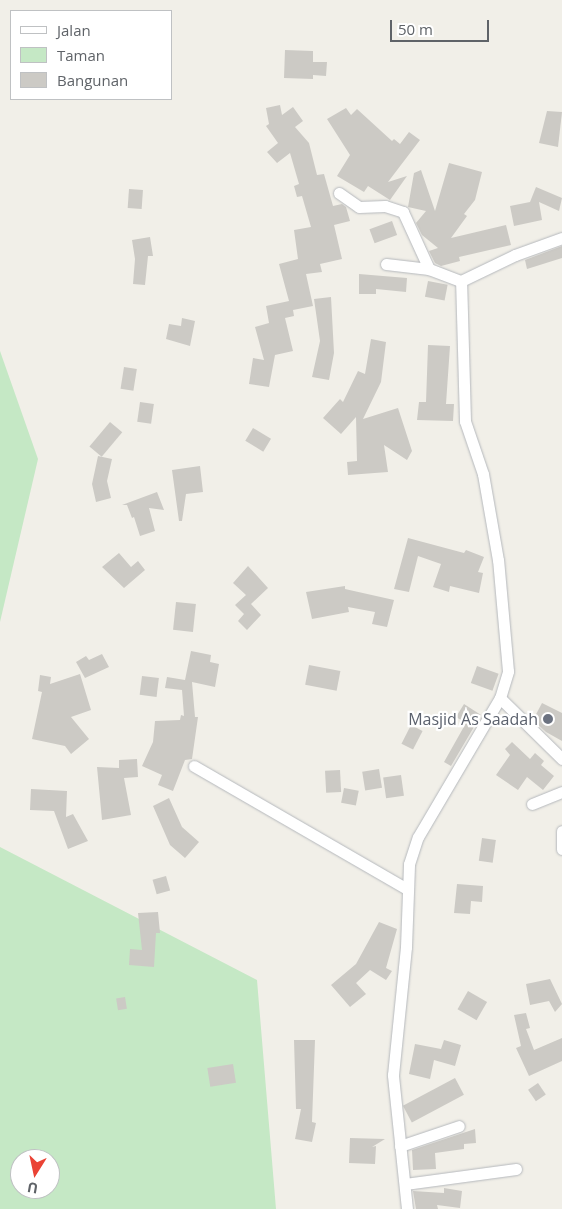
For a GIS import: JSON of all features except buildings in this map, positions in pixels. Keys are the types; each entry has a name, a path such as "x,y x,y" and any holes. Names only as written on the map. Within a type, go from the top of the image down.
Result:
{"street":[{"path":"340,193 359,207 385,206 403,212 429,269"},
{"path":"386,264 429,269 461,281 515,255 562,238"},
{"path":"407,1209 393,1075 405,957 409,864 418,837 500,698 508,671 502,589 483,474 465,421 461,281"},
{"path":"500,698 562,759"},
{"path":"194,766 407,889"},
{"path":"532,804 562,792"},
{"path":"562,831 562,849"},
{"path":"400,1146 459,1126"},
{"path":"405,1184 516,1169"}],"green space":[{"path":"0,351 38,459 0,622"},
{"path":"0,847 257,980 276,1209 0,1209"}],"place":[{"name":"Masjid As Saadah","path":"548,719"}]}
